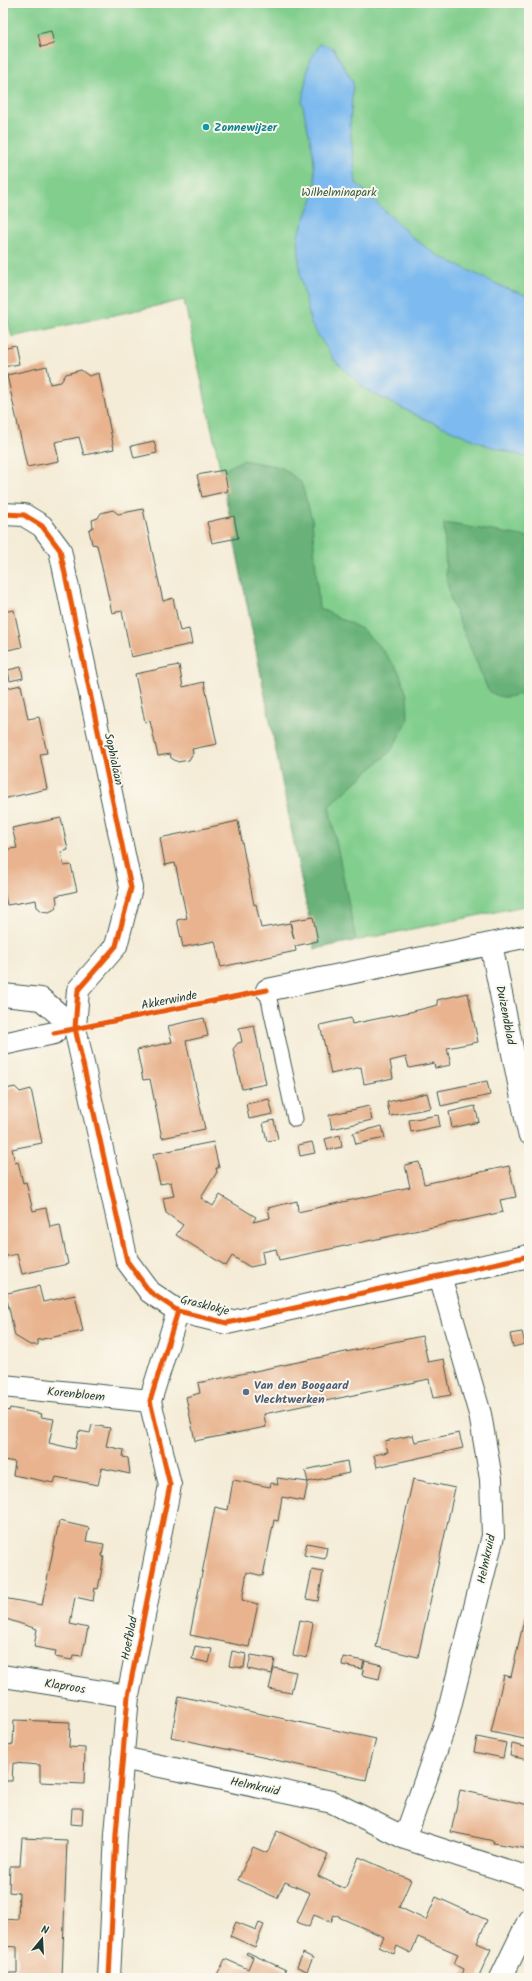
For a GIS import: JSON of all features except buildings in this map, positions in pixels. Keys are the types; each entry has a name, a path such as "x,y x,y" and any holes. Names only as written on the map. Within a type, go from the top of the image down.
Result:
{"street":[{"name":"Sophialaan","path":"3,514 24,515 42,526 60,550 131,888 116,946 78,990 75,1028"},
{"path":"267,990 529,936"},
{"name":"Duizendblad","path":"492,944 529,1132"},
{"path":"3,995 41,999 75,1028"},
{"name":"Grasklokje","path":"75,1028 127,1261 150,1292 178,1311 227,1323 529,1256"},
{"path":"3,1044 54,1033"},
{"name":"Helmkruid","path":"405,1838 446,1722 493,1536 491,1479 480,1414 440,1276"},
{"path":"150,1401 178,1311"},
{"name":"Korenbloem","path":"3,1386 150,1401"},
{"name":"Hoefblad","path":"109,1978 122,1758 128,1696 170,1485 150,1401"},
{"name":"Klaproos","path":"3,1676 128,1696"},
{"name":"Helmkruid","path":"122,1758 332,1802 405,1838 529,1878"},
{"path":"501,1978 529,1920"}],"lane":[{"path":"267,990 295,1118"}],"green space":[{"name":"Wilhelminapark","path":"3,3 529,3 529,905 315,949 221,472 184,300 12,337 3,303"},
{"path":"242,460 281,467 301,482 312,519 319,608 362,629 381,648 399,672 407,695 408,720 391,751 329,806 356,940 315,949 221,472"},
{"path":"444,523 529,537 529,691 513,696 503,697 493,694 488,690 451,601 446,576"}],"water":[{"path":"320,44 333,48 353,82 350,126 356,183 413,238 437,255 505,288 529,296 529,458 486,445 420,417 368,391 335,361 311,324 300,274 298,235 316,191 313,153 302,102 309,62"}],"cycle path":[{"path":"3,514 24,515 42,526 60,550 131,888 116,946 78,990 75,1028 127,1261 150,1292 178,1311 227,1323 529,1256"},
{"name":"Akkerwinde","path":"54,1033 267,990"},
{"path":"109,1978 116,1834 128,1696 170,1485 150,1401 178,1311"}],"place":[{"name":"Zonnewijzer","path":"206,127"},
{"name":"Van den Boogaard Vlechtwerken","path":"246,1392"}]}
